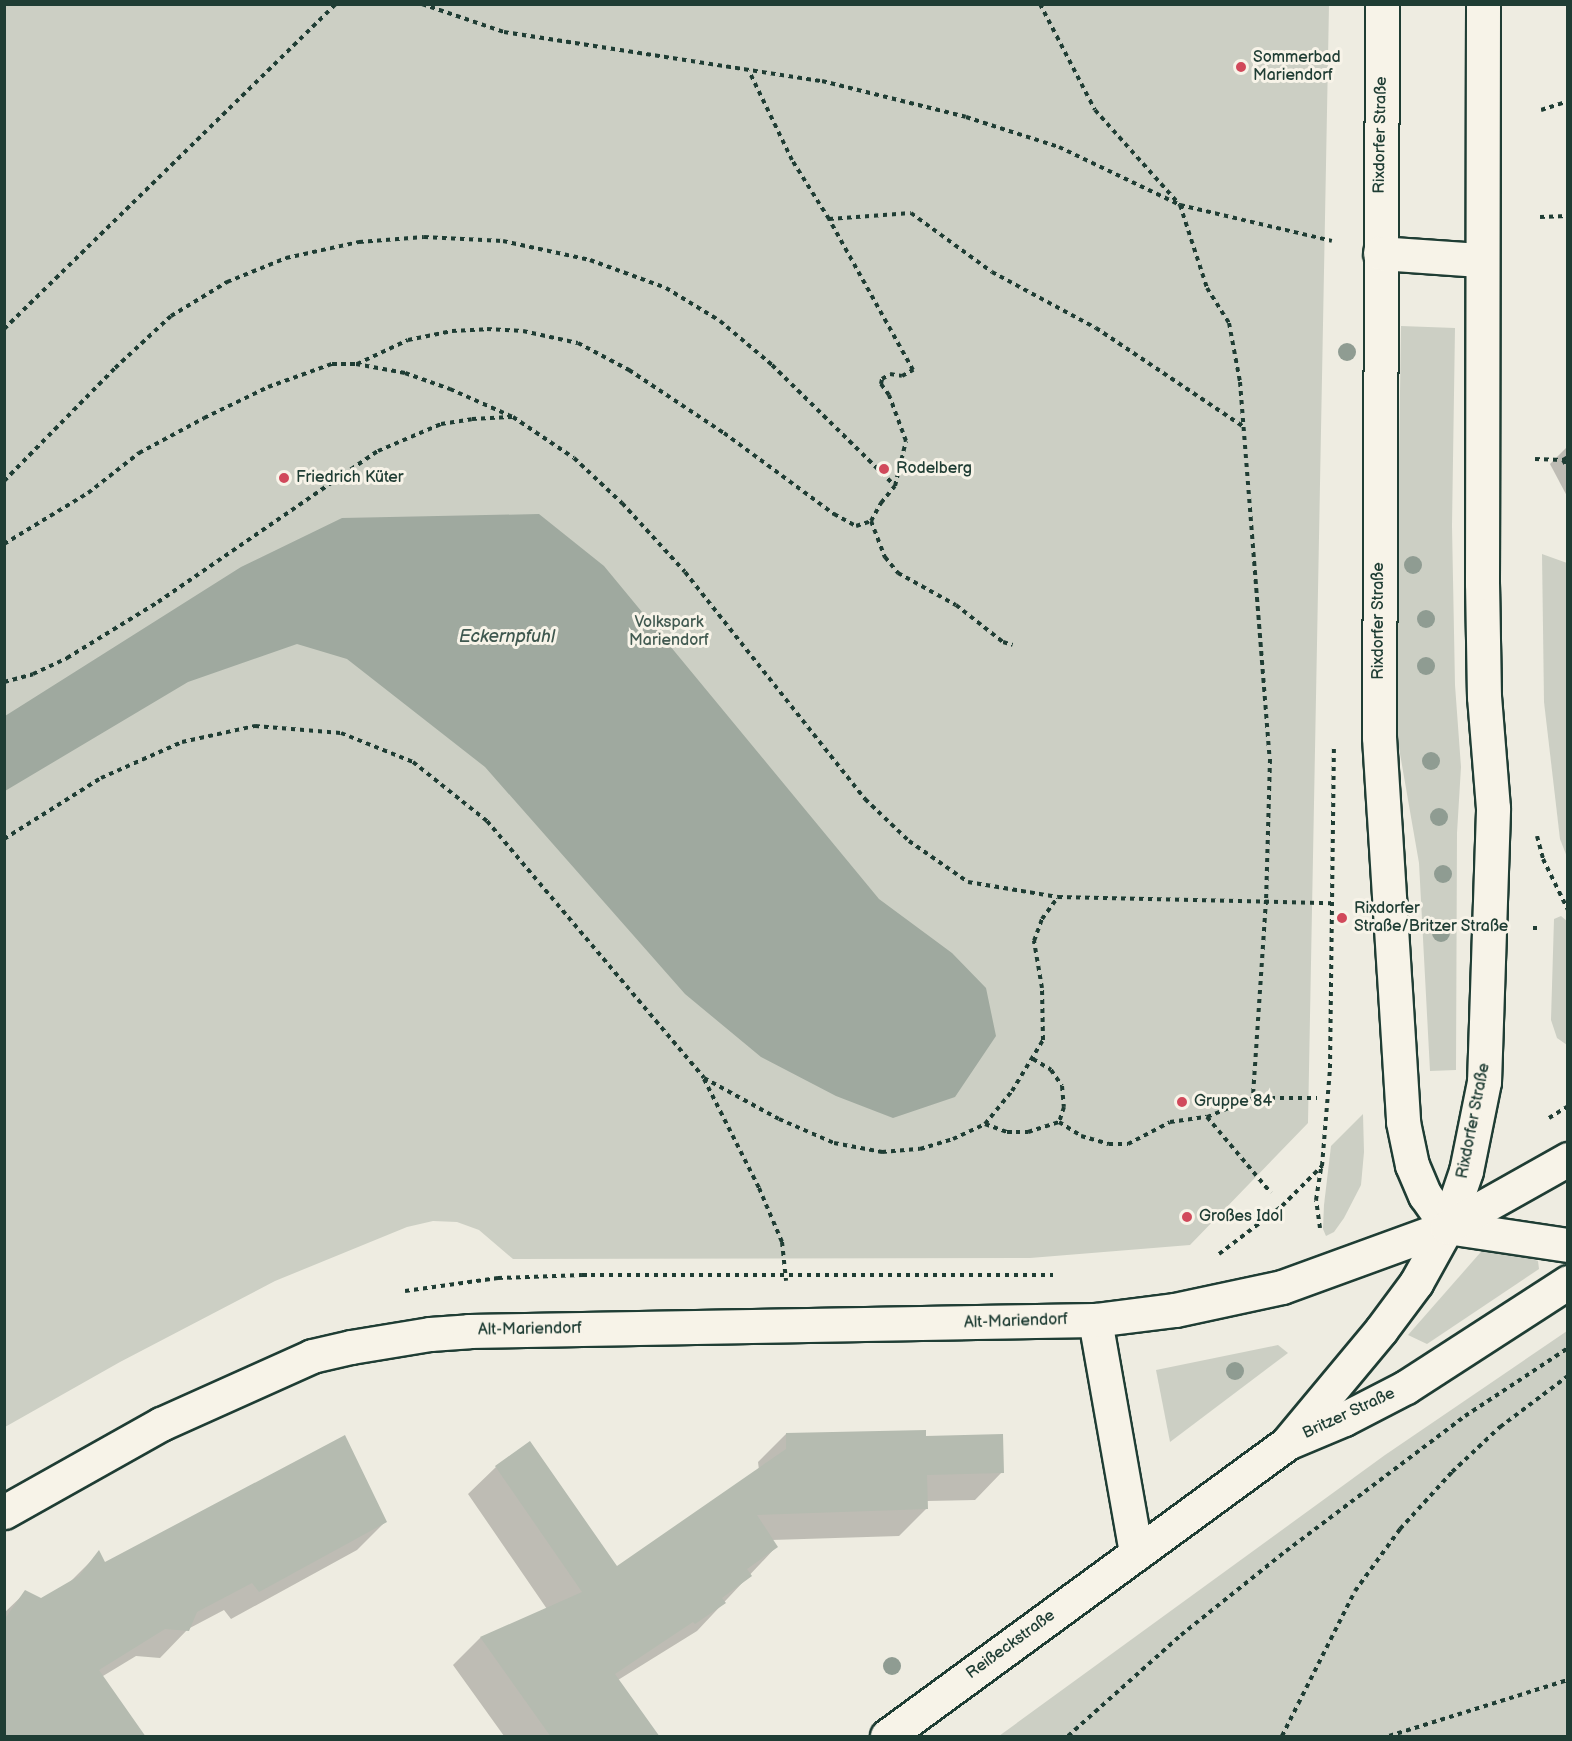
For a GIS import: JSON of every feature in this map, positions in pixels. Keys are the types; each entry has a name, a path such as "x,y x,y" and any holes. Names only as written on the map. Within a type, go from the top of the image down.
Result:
{"street":[{"name":"Rixdorfer Straße","path":"1382,4 1379,737 1403,1122 1412,1165 1425,1195 1447,1227"},
{"name":"Rixdorfer Straße","path":"1287,1443 1356,1364 1416,1283 1447,1227 1466,1171 1484,1082 1487,1052 1492,808 1484,697 1481,260 1483,4"},
{"path":"1380,253 1481,260"},
{"path":"1136,1553 1095,1320 1175,1310 1282,1287 1447,1227 1568,1159"},
{"path":"1447,1227 1568,1245"},
{"name":"Britzer Straße","path":"1136,1553 1287,1443 1344,1419 1407,1387 1568,1282"},
{"name":"Alt-Mariendorf","path":"4,1512 161,1424 312,1356 351,1347 430,1334 469,1331 790,1324 921,1325 1095,1320"},
{"name":"Reißeckstraße","path":"886,1737 1136,1553"}],"path":[{"path":"4,329 336,4"},
{"path":"422,4 504,32 822,81 966,117 1059,147 1180,205 1332,241"},
{"path":"1040,4 1095,111 1180,205 1207,288 1229,323 1240,382 1270,759 1266,900 1253,1098"},
{"path":"356,364 408,340 452,331 487,329 523,331 578,343 628,370 724,433 834,514 856,526 871,521 895,486 906,441 889,395 881,384 882,379 890,374 902,376 913,370 829,219 792,160 749,71"},
{"path":"1541,110 1568,101"},
{"path":"829,219 911,213 992,272 1096,328 1244,427"},
{"path":"1540,217 1568,216"},
{"path":"4,480 115,368 163,324 227,282 286,258 360,242 424,237 503,241 590,260 666,288 720,321 772,365 895,486"},
{"path":"4,544 88,493 139,453 268,387 332,364 356,364 405,373 450,389 513,417 574,458 622,503 685,572 865,799 909,841 968,882 1058,897 1331,903"},
{"path":"4,682 33,674 67,658 148,608 378,451 441,424 472,419 513,417"},
{"path":"1535,459 1565,458 1568,468"},
{"path":"871,521 885,556 898,573 956,605 1003,642 1013,645"},
{"path":"4,839 100,778 182,742 255,726 341,733 413,762 488,821 704,1078 759,1188 782,1242 790,1324"},
{"path":"1321,1234 1316,1200 1322,1166 1330,1068 1334,743"},
{"path":"704,1078 779,1119 834,1143 882,1152 920,1149 953,1139 985,1124 1012,1091 1033,1059 1042,1040 1042,988 1034,941 1042,919 1058,897"},
{"path":"1533,928 1542,928"},
{"path":"1033,1059 1051,1070 1062,1086 1064,1107 1059,1122"},
{"path":"1059,1122 1081,1136 1109,1144 1128,1144 1170,1122 1207,1117 1253,1098 1317,1098"},
{"path":"1207,1117 1271,1193"},
{"path":"985,1124 1007,1132 1028,1132 1059,1122"},
{"path":"1218,1255 1282,1206 1322,1166"},
{"path":"1068,1737 1181,1635 1286,1551 1465,1416 1568,1348"},
{"path":"1282,1737 1355,1592 1400,1529 1452,1472 1500,1427 1568,1376"},
{"path":"1389,1737 1568,1680"}],"green space":[{"name":"Volkspark Mariendorf","path":"5,5 1329,5 1308,1123 1190,1245 1030,1258 513,1259 479,1230 457,1222 433,1221 407,1227 275,1281 120,1362 5,1427"},
{"path":"1401,326 1455,328 1452,526 1455,685 1461,767 1457,833 1456,1070 1430,1071 1419,863 1395,725"},
{"path":"1542,554 1567,563 1567,857 1560,839 1544,702"},
{"path":"1561,916 1568,922 1567,1045 1557,1038 1551,1020 1554,919"},
{"path":"1363,1114 1364,1152 1361,1185 1344,1218 1334,1232 1326,1236 1323,1229 1324,1205 1331,1146"},
{"path":"1487,1245 1538,1261 1539,1269 1427,1344 1408,1335"},
{"path":"1567,1331 1567,1736 999,1736 1385,1455"},
{"path":"1278,1345 1288,1353 1170,1442 1156,1370"}],"water":[{"name":"Eckernpfuhl","path":"539,514 604,566 879,899 952,953 986,988 996,1036 955,1097 893,1118 836,1096 761,1057 685,994 485,767 347,659 297,644 188,682 5,791 5,716 241,567 342,518"}],"building":[{"path":"926,1430 926,1436 1003,1434 1004,1473 927,1475 928,1509 757,1515 778,1547 747,1569 752,1576 722,1598 726,1603 615,1674 660,1737 551,1737 480,1637 582,1592 495,1466 530,1441 617,1566 786,1449 786,1433"},
{"path":"345,1435 387,1522 259,1592 252,1583 197,1612 189,1631 165,1629 99,1670 146,1737 4,1737 4,1620 25,1590 41,1598 79,1576 99,1550 105,1562"}],"place":[{"name":"Sommerbad Mariendorf","path":"1241,67"},
{"name":"Rodelberg","path":"884,469"},
{"name":"Friedrich Küter","path":"284,478"},
{"name":"Rixdorfer Straße/Britzer Straße","path":"1342,918"},
{"name":"Gruppe 84","path":"1182,1102"},
{"name":"Großes Idol","path":"1187,1217"}]}
